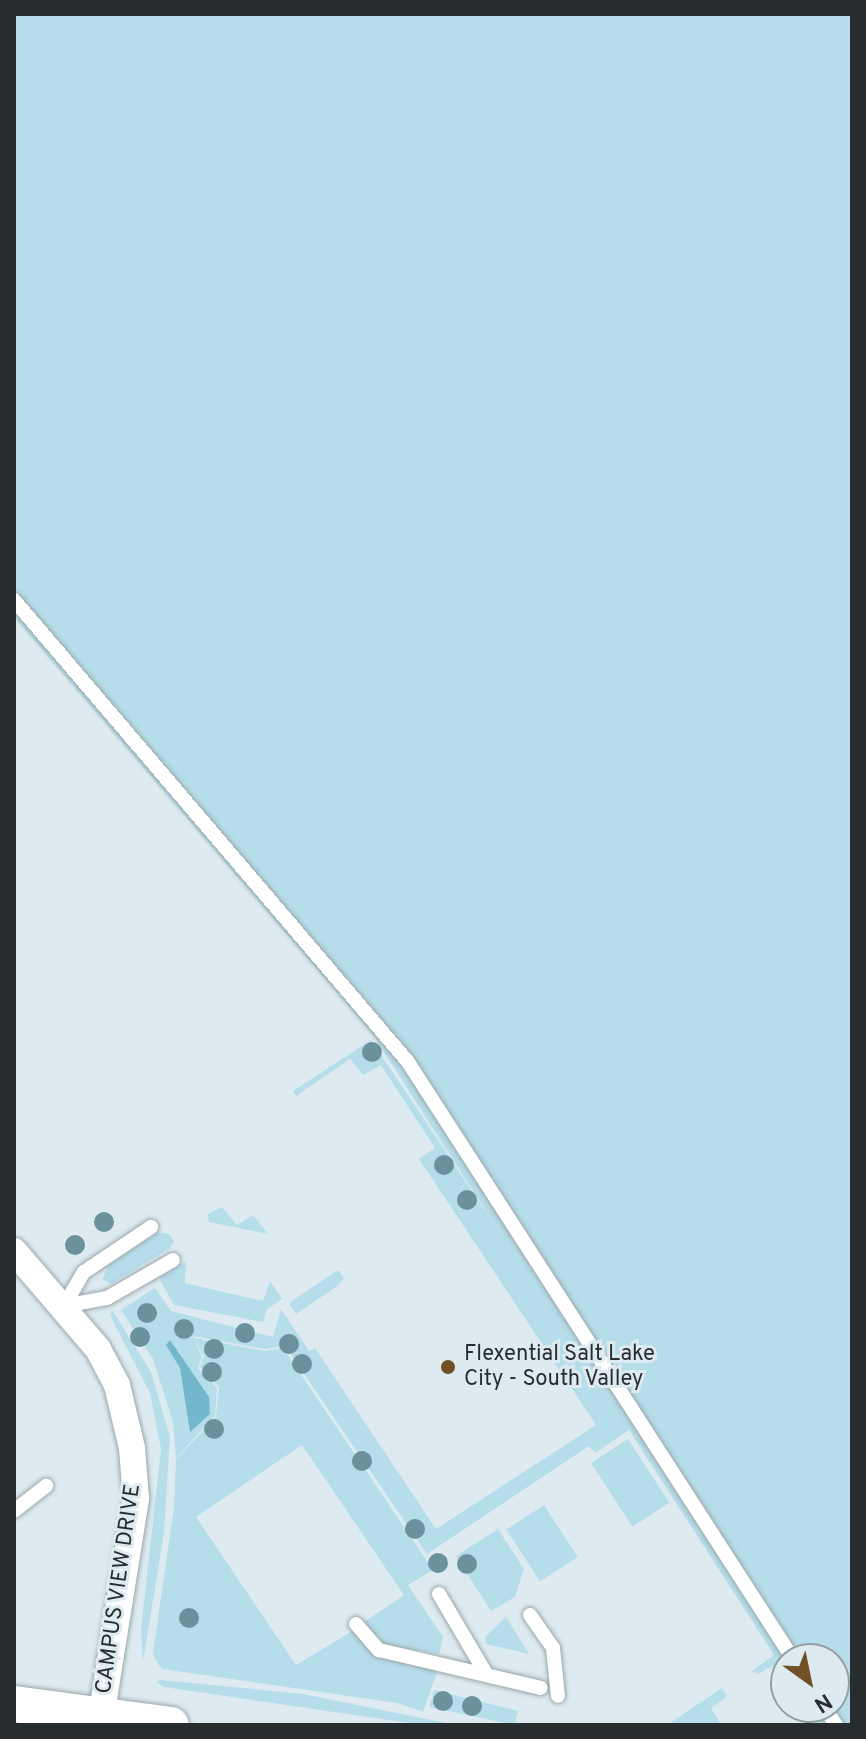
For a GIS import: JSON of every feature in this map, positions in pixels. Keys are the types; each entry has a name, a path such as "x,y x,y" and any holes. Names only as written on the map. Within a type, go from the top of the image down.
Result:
{"street":[{"name":"CAMPUS VIEW DRIVE","path":"14,1251 98,1349 117,1385 134,1462 136,1499 101,1720"},
{"path":"14,1704 101,1720 171,1725"}],"lane":[{"path":"14,600 408,1062 783,1643"},
{"path":"64,1306 84,1272 151,1227"},
{"path":"64,1306 107,1298 173,1260"},
{"path":"14,1511 46,1486"},
{"path":"439,1594 485,1672"},
{"path":"530,1615 553,1648 558,1696"},
{"path":"356,1624 379,1650 485,1672 541,1688"}],"shaded area":[{"path":"14,14 852,14 852,1725 812,1723 850,1723 850,1643 770,1643 770,1649 629,1430 595,1453 589,1446 427,1554 285,1346 265,1349 193,1336 202,1357 198,1368 217,1388 215,1416 176,1458 173,1422 153,1359 121,1310 155,1288 171,1311 273,1337 281,1309 309,1351 315,1348 436,1529 596,1425 419,1159 435,1148 381,1065 363,1075 350,1059 296,1096 293,1091 371,1040 496,1227 373,1035 14,617"},
{"path":"222,1207 237,1225 253,1215 268,1234 209,1222 208,1214"},
{"path":"158,1232 169,1234 174,1242 170,1248 111,1284 102,1279 109,1265"},
{"path":"186,1261 185,1283 263,1301 270,1281 282,1299 267,1309 263,1322 174,1305 159,1278"},
{"path":"338,1270 344,1278 339,1285 296,1314 289,1303"},
{"path":"112,1310 151,1372 170,1437 164,1533 143,1662 141,1630 161,1449 150,1393 110,1315"},
{"path":"194,1338 265,1351 283,1348 433,1570 408,1585 443,1637 439,1654 382,1644 364,1622 404,1595 302,1445 196,1517 296,1665 354,1630 375,1655 438,1669 423,1712 397,1703 162,1669 156,1661 153,1653 174,1507 176,1459 216,1417 219,1387 200,1367 204,1357"},
{"path":"170,1340 209,1397 210,1414 190,1432 180,1368 166,1345"},
{"path":"628,1439 669,1503 632,1527 591,1463"},
{"path":"544,1505 578,1557 540,1582 506,1530"},
{"path":"498,1529 524,1569 515,1597 491,1611 456,1556"},
{"path":"506,1617 529,1654 486,1644 485,1637"},
{"path":"770,1658 770,1667 758,1674 752,1671"},
{"path":"161,1680 303,1694 456,1725 422,1725 164,1687 156,1682"},
{"path":"722,1688 727,1697 711,1708 721,1725 667,1725"},
{"path":"434,1690 518,1711 515,1725 429,1707"}],"place":[{"name":"Flexential Salt Lake City - South Valley","path":"448,1367"}]}
